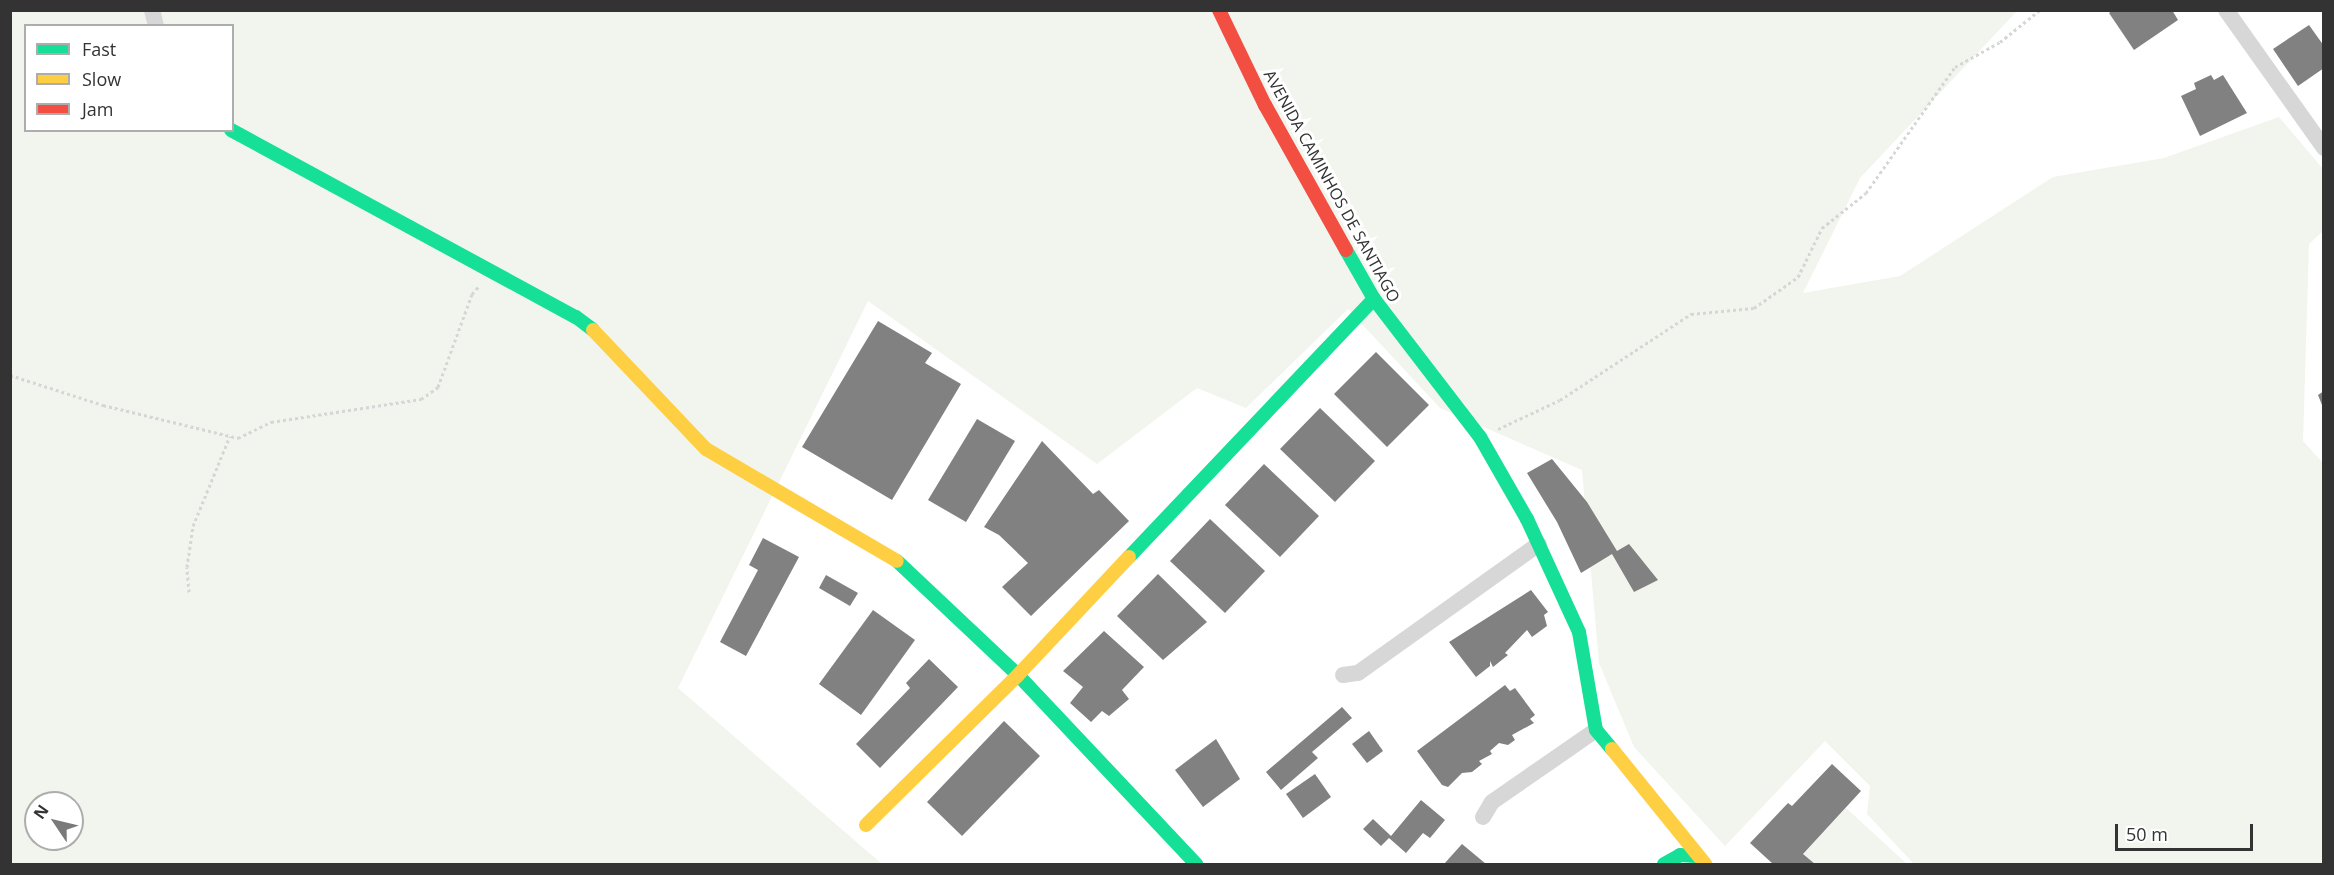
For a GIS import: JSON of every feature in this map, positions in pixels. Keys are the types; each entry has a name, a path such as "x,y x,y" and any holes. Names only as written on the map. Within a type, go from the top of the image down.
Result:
{"street":[{"name":"AVENIDA CAMINHOS DE SANTIAGO","path":"1219,10 1266,105 1374,299 1480,437 1539,544 1578,632 1596,730 1700,860"},
{"path":"2226,10 2324,148"},
{"path":"234,132 489,273 583,322 706,449 895,560 1018,675 1196,864"},
{"path":"866,825 1018,675 1374,299"},
{"path":"1343,675 1358,673 1539,544"},
{"path":"1483,817 1492,802 1596,730"},
{"path":"1664,864 1680,855 1700,860"}],"path":[{"path":"1480,437 1560,400 1691,314 1754,308 1798,277 1822,228 1866,193 1955,67 2000,42 2040,10"},
{"path":"10,375 103,405 238,438 271,422 421,399 438,387 472,294 489,273"},
{"path":"189,592 187,567 193,526 230,436"}],"shaded area":[{"path":"10,11 2017,11 1860,178 1803,293 1900,276 2053,177 2164,158 2279,117 2323,169 2323,231 2309,244 2303,441 2323,463 2323,864 1914,864 1867,814 1870,786 1825,741 1725,846 1634,747 1599,663 1582,470 1440,408 1348,309 1246,408 1197,388 1097,464 868,301 678,688 882,864 11,864"},
{"path":"1846,808 1907,864 1815,864 1803,854"}],"building":[{"path":"2113,10 2172,10 2178,20 2134,50 2109,13"},
{"path":"2309,25 2324,46 2324,68 2298,86 2273,49"},
{"path":"2211,75 2214,80 2223,75 2247,113 2200,136 2181,96 2196,89 2194,83"},
{"path":"878,321 932,353 925,363 961,384 892,500 802,447"},
{"path":"1376,352 1429,405 1387,447 1334,394"},
{"path":"2324,391 2324,410 2318,395"},
{"path":"1320,408 1375,461 1335,502 1280,449"},
{"path":"977,419 1015,441 966,522 928,500"},
{"path":"1042,441 1093,494 1099,490 1129,521 1031,616 1002,587 1028,563 999,535 984,527"},
{"path":"1552,459 1587,502 1617,551 1629,544 1658,580 1634,592 1612,554 1581,573 1557,522 1527,473"},
{"path":"1264,464 1319,516 1280,557 1225,505"},
{"path":"1210,519 1265,571 1225,613 1170,561"},
{"path":"763,538 799,557 746,656 720,642 758,570 749,565"},
{"path":"1158,574 1207,622 1163,660 1117,616"},
{"path":"826,575 858,593 850,606 819,588"},
{"path":"1531,590 1548,612 1544,615 1547,626 1532,637 1527,630 1505,653 1508,655 1493,667 1490,661 1490,666 1476,677 1449,642"},
{"path":"873,610 915,640 861,715 819,684"},
{"path":"1104,631 1144,667 1122,690 1129,699 1109,716 1102,711 1091,722 1070,703 1083,687 1063,671"},
{"path":"929,659 958,687 880,768 856,744 910,688 906,683"},
{"path":"1505,685 1510,691 1515,688 1535,715 1530,719 1534,723 1512,735 1515,740 1508,745 1499,743 1490,751 1492,754 1479,761 1482,764 1472,772 1462,773 1448,787 1442,785 1417,751"},
{"path":"1342,707 1352,718 1312,752 1318,758 1281,790 1266,772"},
{"path":"1004,721 1040,756 962,836 927,802"},
{"path":"1369,731 1383,751 1367,763 1352,744"},
{"path":"1216,739 1240,779 1203,807 1175,770"},
{"path":"1832,764 1861,791 1803,854 1815,864 1773,864 1750,843 1788,803 1792,806"},
{"path":"1315,774 1331,797 1303,818 1286,794"},
{"path":"1421,800 1445,820 1430,838 1423,833 1406,853 1389,838 1381,846 1363,829 1373,819 1391,836"},
{"path":"1462,844 1486,864 1444,864"}],"traffic: fast":[{"path":"234,132 576,317 593,330"},
{"path":"1346,250 1374,299 1480,437 1527,519 1579,632 1596,730 1612,749"},
{"path":"1129,557 1374,299"},
{"path":"897,561 1018,675 1196,864"},
{"path":"1664,864 1680,855 1695,856"}],"traffic: slow":[{"path":"593,330 706,449 897,561"},
{"path":"866,825 1018,675 1129,557"},
{"path":"1612,749 1705,864"}],"traffic: jam":[{"path":"1219,10 1265,105 1346,250"}]}
